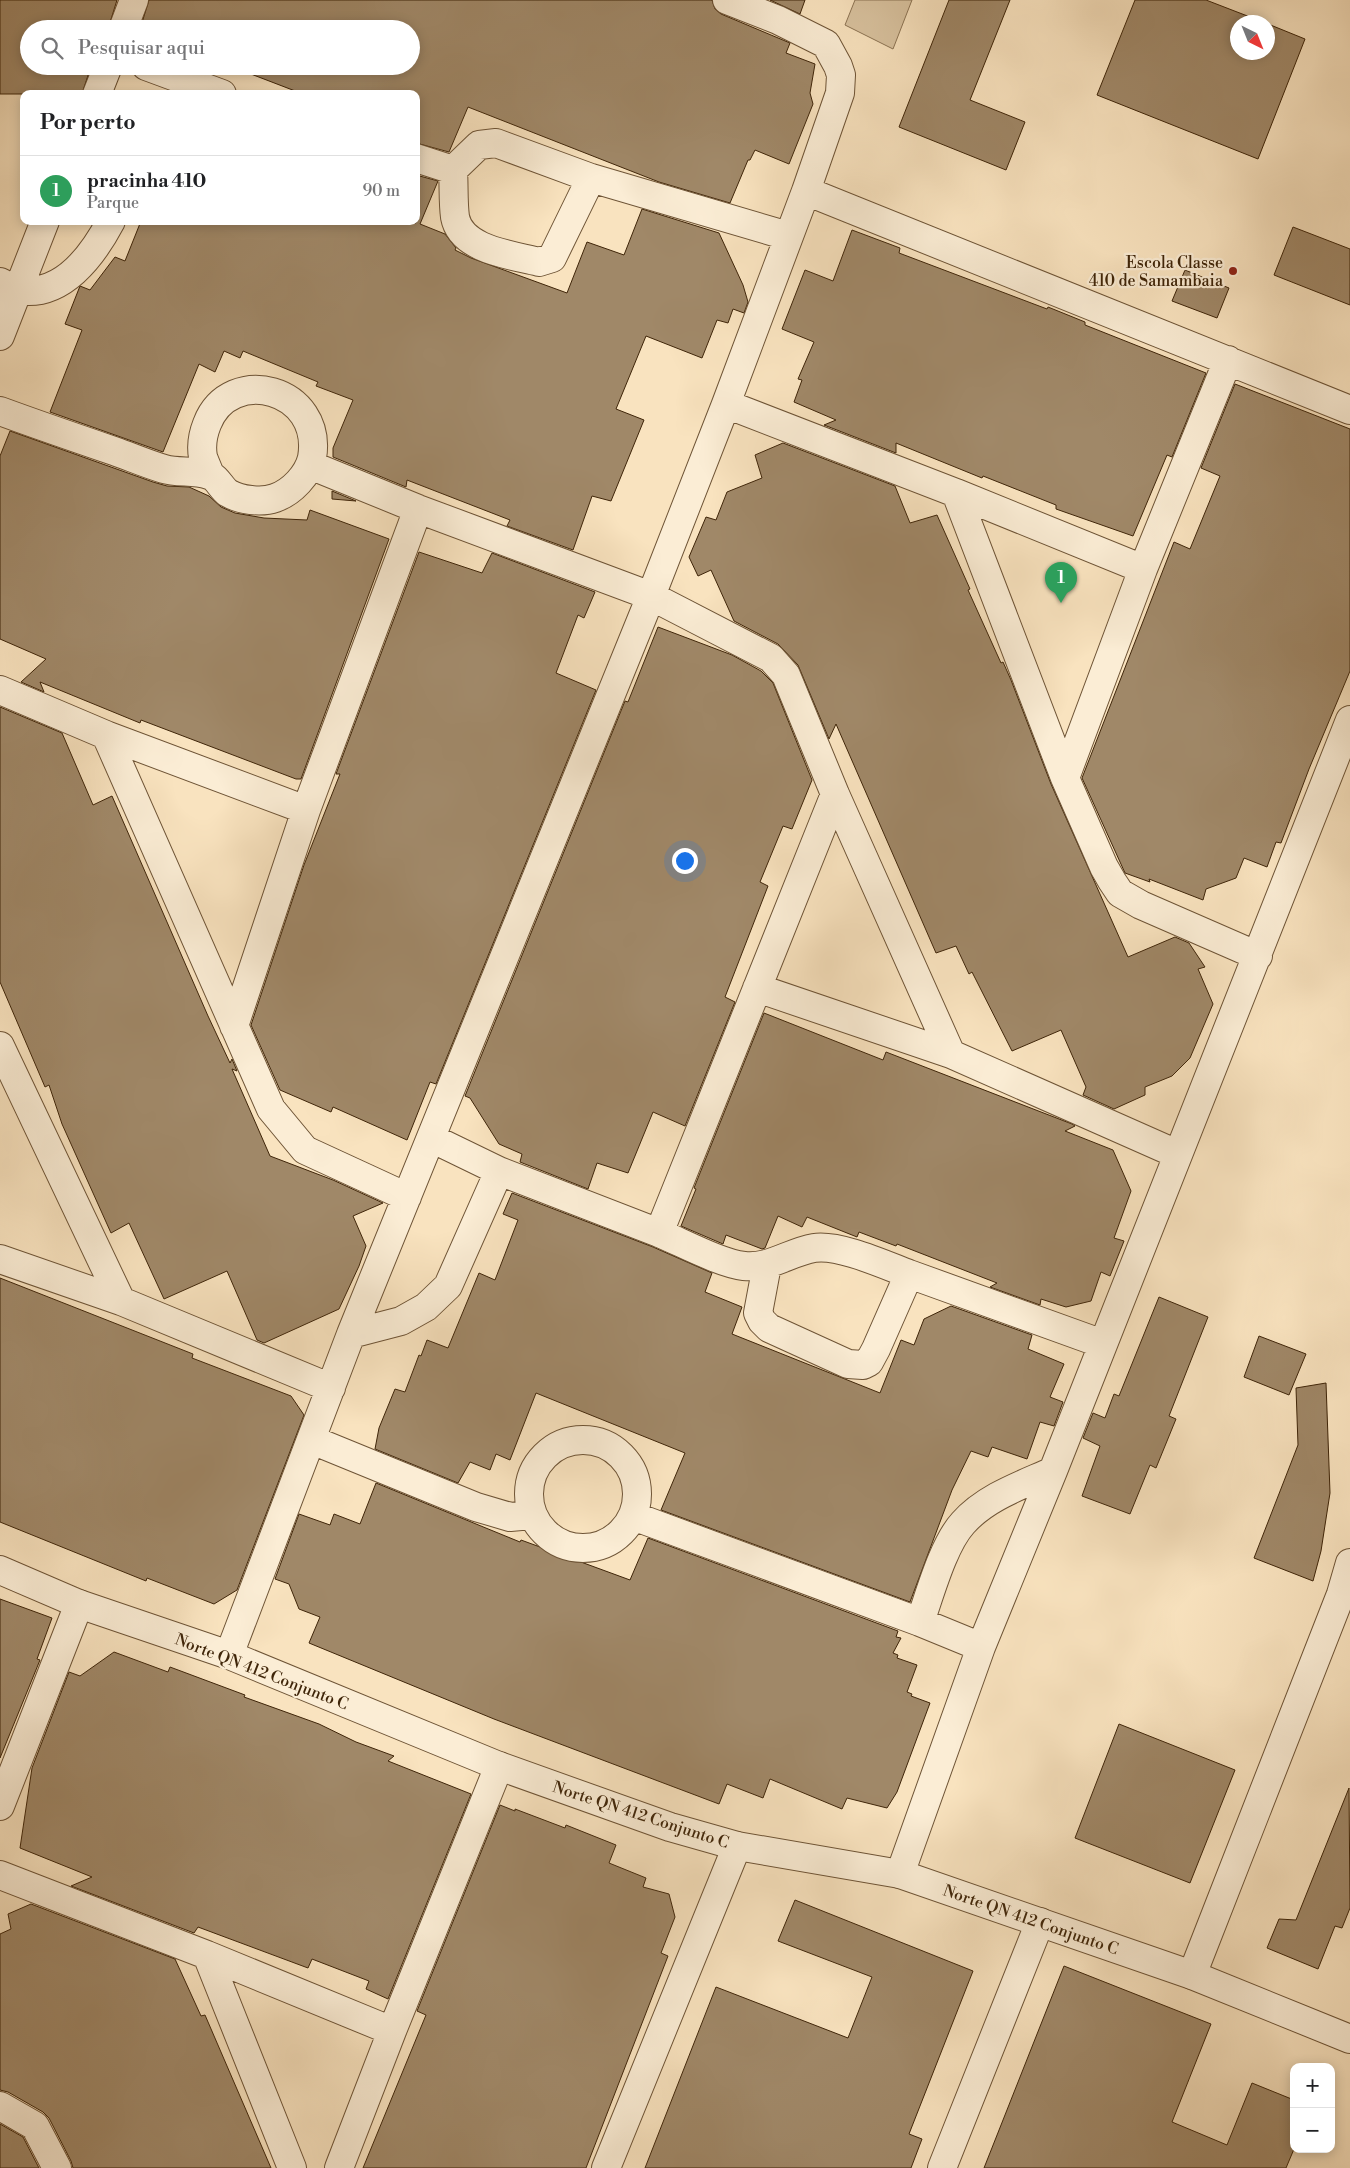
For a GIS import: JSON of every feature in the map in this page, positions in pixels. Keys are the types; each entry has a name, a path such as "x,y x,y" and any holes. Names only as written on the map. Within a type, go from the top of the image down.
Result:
{"street":[{"path":"126,20 134,0"},
{"path":"229,1655 351,1334 651,596 726,404 806,191 840,93 841,75 826,44 778,20 727,0"},
{"path":"99,90 104,75"},
{"path":"156,75 168,85 198,90"},
{"path":"591,178 552,258 539,262 476,245 464,235 456,219 453,170 479,145 496,143 591,178 788,236"},
{"path":"420,159 453,170"},
{"path":"806,191 1350,410"},
{"path":"0,336 8,286 43,225"},
{"path":"8,286 38,289 59,283 77,270 100,243 109,225"},
{"path":"1065,778 1143,568 1228,360"},
{"path":"263,389 283,395 300,407 310,424 314,444 310,465 297,485 275,498 251,501 228,492 210,475 203,456 203,435 210,416 224,400 243,391 263,389"},
{"path":"726,404 1143,568"},
{"path":"0,411 165,469 210,475"},
{"path":"310,465 418,509 651,596 771,658 786,675 835,794 951,1054"},
{"path":"956,493 1065,778 1104,867 1120,893 1141,905 1258,956"},
{"path":"234,1026 306,810 418,509"},
{"path":"0,690 106,736 306,810"},
{"path":"900,1874 981,1647 1053,1471 1177,1154 1258,956 1350,720"},
{"path":"106,736 271,1109 305,1150 407,1197"},
{"path":"659,1233 835,794"},
{"path":"757,988 951,1054 1177,1154"},
{"path":"0,1046 120,1302"},
{"path":"430,1138 498,1171 719,1258 744,1266 767,1265 815,1248 831,1248 1103,1344"},
{"path":"351,1334 401,1321 426,1307 448,1286 498,1171"},
{"path":"0,1259 120,1302 331,1388"},
{"path":"767,1265 758,1313 762,1321 769,1328 848,1364 863,1365 869,1362 876,1349 909,1274"},
{"path":"312,1440 476,1507 510,1517 532,1515"},
{"path":"572,1440 595,1440 617,1451 632,1469 638,1492 633,1516 621,1533 603,1545 582,1548 561,1544 544,1533 532,1515 528,1492 534,1469 550,1450 572,1440"},
{"path":"920,1622 948,1547 963,1523 1002,1494 1053,1471"},
{"path":"633,1516 920,1622 981,1647"},
{"path":"1192,1975 1341,1594 1350,1563"},
{"name":"Norte QN 412 Conjunto C","path":"0,1570 79,1604 229,1655 499,1766 670,1827 737,1846 900,1874 1192,1975 1350,2039"},
{"path":"0,1806 79,1604"},
{"path":"339,2168 499,1766"},
{"path":"606,2168 737,1846"},
{"path":"0,1875 207,1955 392,2031"},
{"path":"942,2168 1040,1922"},
{"path":"207,1955 292,2168"},
{"path":"0,2106 34,2126 58,2168"}],"shaded area":[{"path":"855,0 912,0 893,49 845,25"}],"building":[{"path":"0,0 117,0 111,20 20,20 20,75 88,75 83,90 20,90 20,94 0,94"},
{"path":"149,0 712,0 715,9 721,14 790,43 786,53 815,64 810,93 813,104 789,164 755,150 750,160 748,160 730,203 659,182 468,107 449,152 420,144 420,90 293,90 253,75 420,75 420,20 143,20"},
{"path":"770,0 805,0 800,14"},
{"path":"949,0 1010,0 970,100 1025,122 1006,170 899,127"},
{"path":"1135,0 1206,0 1245,15 1230,15 1230,60 1275,60 1275,27 1305,39 1258,159 1097,95"},
{"path":"420,176 438,181 420,224"},
{"path":"642,209 719,233 743,285 748,302 744,313 733,309 728,323 717,320 702,358 646,336 616,409 644,420 611,501 592,496 573,550 507,526 510,520 407,480 406,487 333,457 333,448 353,400 316,386 318,382 243,351 240,358 224,351 215,372 199,364 163,452 50,412 82,330 65,324 80,286 90,290 115,257 125,261 139,225 420,224 445,234 456,248 455,250 471,258 567,293 587,242 624,255"},
{"path":"1293,227 1350,249 1350,305 1274,275"},
{"path":"852,230 900,248 899,253 1047,309 1048,307 1085,322 1085,325 1206,373 1172,457 1167,455 1133,536 1056,509 1056,505 983,476 982,478 896,443 896,453 824,425 836,420 794,402 802,380 798,379 814,342 782,329 805,270 833,281"},
{"path":"1185,270 1229,288 1217,318 1172,301"},
{"path":"1235,384 1350,429 1350,671 1309,769 1281,843 1276,842 1267,867 1244,858 1236,878 1206,889 1203,900 1149,879 1150,882 1125,873 1082,778 1174,542 1190,549 1220,476 1201,468"},
{"path":"10,431 153,482 167,486 189,487 209,496 221,507 235,513 264,518 307,520 310,510 389,539 301,779 296,779 141,720 140,723 40,682 44,692 21,682 46,659 0,639 0,456"},
{"path":"783,443 895,486 910,523 937,515 970,589 968,590 1001,663 1003,662 1011,680 1051,784 1128,957 1175,937 1189,943 1205,967 1198,969 1213,1004 1190,1058 1172,1076 1145,1087 1145,1095 1114,1109 1083,1095 1086,1087 1061,1030 1012,1051 972,972 969,974 956,946 936,953 836,724 829,739 798,665 778,644 734,621 711,570 698,576 689,557 706,517 716,520 727,492 762,478 755,455"},
{"path":"332,491 356,501 332,499"},
{"path":"419,552 482,573 492,553 595,592 584,618 578,615 556,673 596,690 436,1084 430,1082 407,1140 333,1107 331,1112 280,1090 251,1025 304,865 340,774 336,774"},
{"path":"658,627 732,655 761,671 773,683 812,780 792,829 783,826 760,882 768,886 725,997 735,1002 685,1126 653,1112 628,1173 597,1163 588,1189 520,1162 522,1154 499,1144 470,1098 465,1096 625,701 628,702"},
{"path":"0,707 62,733 93,805 112,796 230,1063 232,1059 237,1071 232,1069 270,1156 333,1180 383,1203 353,1216 366,1246 339,1309 264,1343 257,1340 227,1271 164,1299 129,1223 111,1233 62,1124 49,1085 45,1087 0,982"},
{"path":"764,1013 883,1060 886,1052 1072,1124 1075,1126 1065,1131 1113,1150 1131,1191 1114,1238 1124,1241 1110,1276 1101,1272 1091,1301 1066,1307 1041,1299 1040,1305 990,1287 997,1283 897,1244 896,1246 859,1232 857,1237 807,1217 802,1227 778,1216 765,1248 762,1249 726,1235 723,1244 681,1226 696,1189 694,1188"},
{"path":"512,1193 653,1247 712,1273 705,1292 742,1307 732,1334 880,1393 901,1340 914,1345 924,1319 951,1306 1032,1335 1028,1349 1064,1364 1050,1397 1063,1402 1054,1426 1040,1422 1027,1459 992,1447 988,1457 971,1451 952,1490 910,1602 661,1510 685,1453 536,1393 510,1460 496,1454 490,1470 470,1462 458,1483 375,1449 379,1428 395,1389 405,1392 419,1355 421,1356 427,1340 448,1348 479,1273 495,1280 518,1220 503,1214"},
{"path":"0,1278 193,1354 192,1358 291,1396 304,1415 237,1590 214,1604 147,1578 146,1581 0,1522"},
{"path":"1159,1297 1208,1317 1169,1416 1176,1419 1156,1468 1150,1465 1130,1514 1082,1496 1100,1446 1083,1438 1093,1413 1105,1418 1114,1394 1119,1396"},
{"path":"1259,1336 1306,1354 1289,1395 1244,1377"},
{"path":"1326,1383 1330,1493 1321,1551 1313,1581 1254,1558 1298,1445 1296,1388"},
{"path":"376,1483 520,1542 521,1540 630,1580 648,1538 898,1631 896,1637 901,1638 893,1653 898,1655 897,1658 917,1665 907,1692 912,1694 911,1696 930,1703 897,1792 887,1808 847,1798 842,1809 770,1779 763,1798 727,1784 719,1804 494,1719 309,1643 320,1617 299,1609 289,1584 275,1579 299,1514 330,1525 334,1514 360,1524"},
{"path":"0,1599 52,1618 37,1659 40,1660 0,1758"},
{"path":"114,1652 168,1672 170,1667 245,1695 244,1697 319,1724 356,1742 394,1756 388,1761 471,1794 388,1999 366,1989 369,1981 312,1959 308,1968 198,1927 194,1933 71,1886 92,1877 20,1848 32,1768 69,1672 80,1676"},
{"path":"1119,1724 1235,1770 1190,1883 1075,1838"},
{"path":"1349,1788 1350,1908 1342,1928 1335,1926 1318,1969 1267,1948 1279,1919 1296,1920"},
{"path":"500,1805 565,1828 566,1825 616,1845 609,1863 646,1878 643,1887 669,1894 675,1917 661,1953 668,1956 586,2168 363,2168 426,2015 417,2011"},
{"path":"795,1900 973,1971 909,2134 922,2139 911,2168 645,2168 716,1987 848,2038 872,1977 778,1941"},
{"path":"31,1904 175,1959 201,2016 205,2015 271,2168 73,2168 49,2118 43,2112 8,2092 0,2090 0,1934 11,1929 8,1914"},
{"path":"1064,1966 1211,2024 1172,2122 1227,2145 1252,2083 1290,2098 1290,2153 1292,2153 1286,2168 984,2168"},
{"path":"0,2124 23,2137 39,2168 0,2168"}],"place":[{"name":"Escola Classe 410 de Samambaia","path":"1233,271"},
{"name":"pracinha 410","path":"1061,603"}]}
